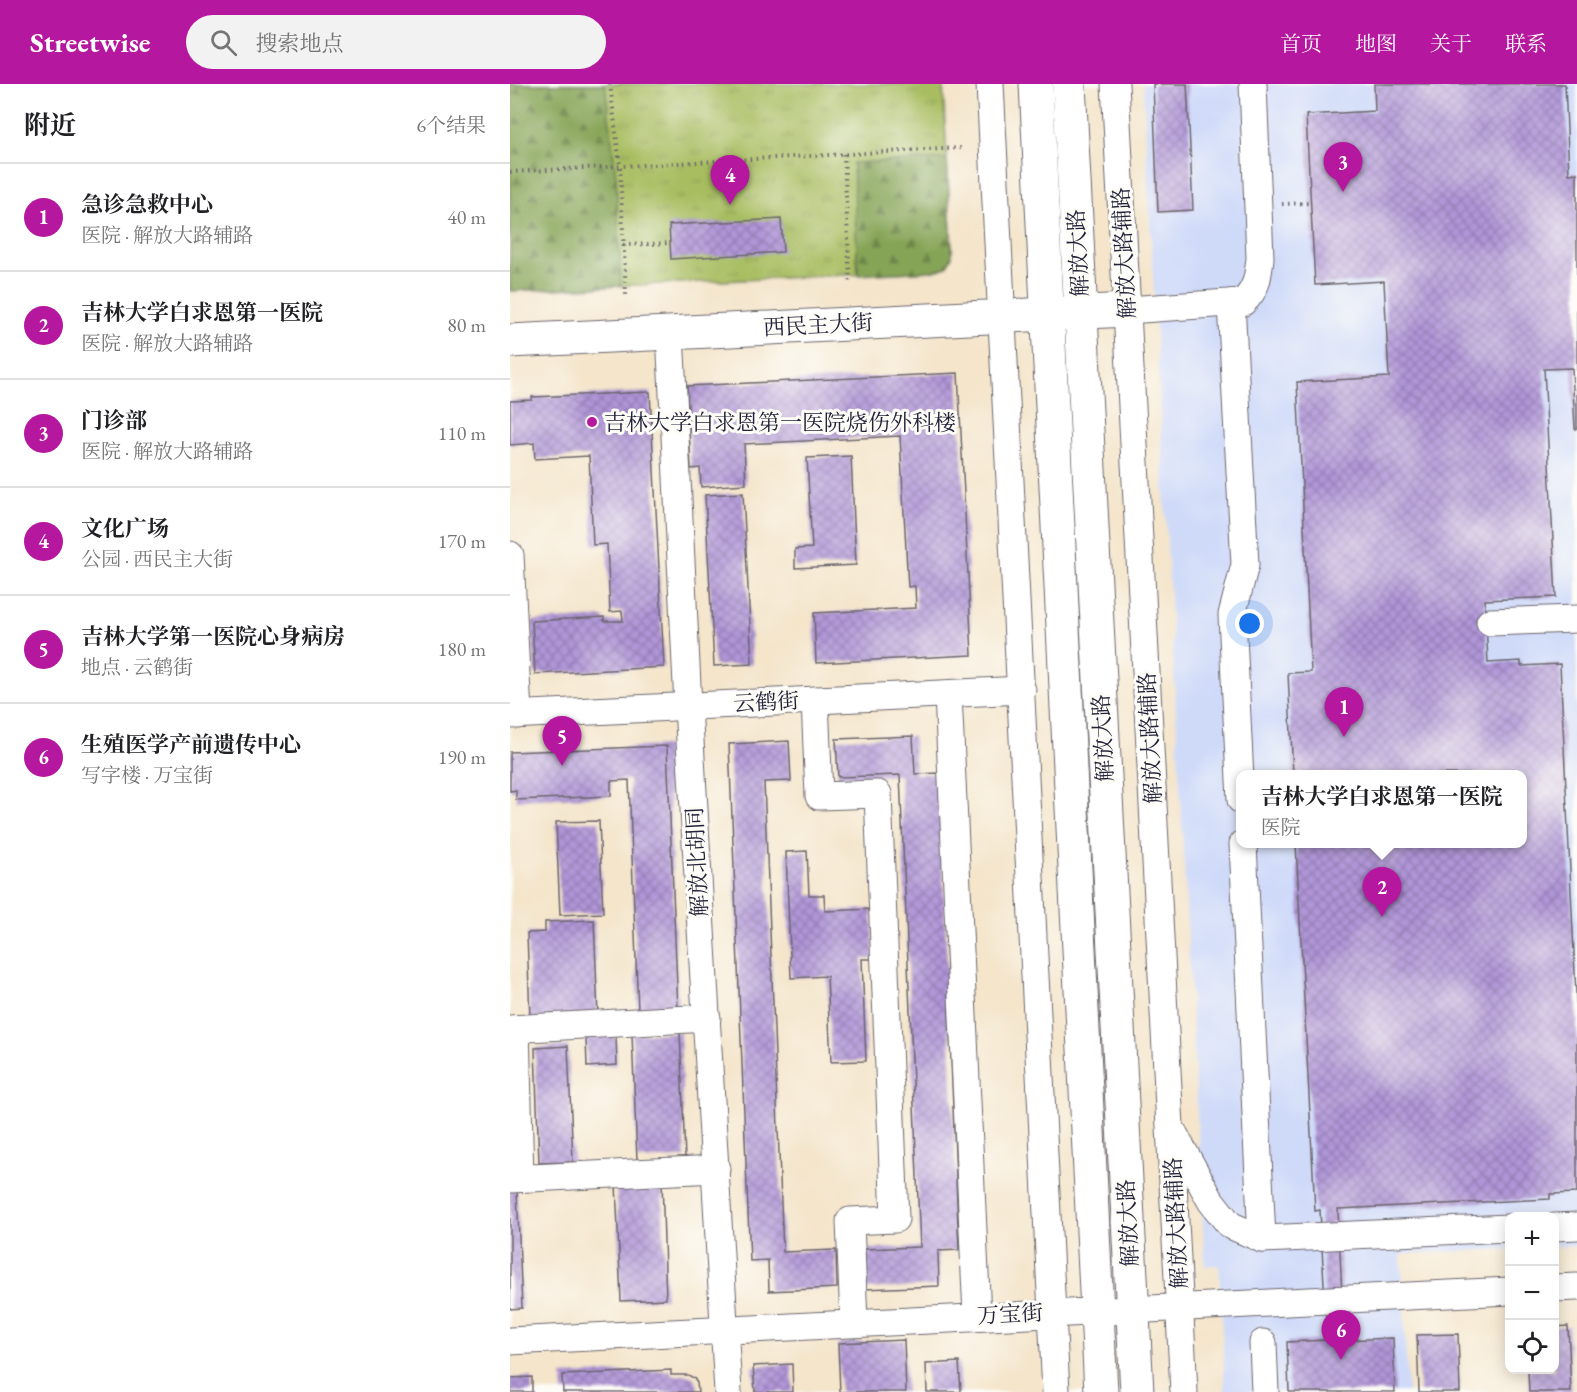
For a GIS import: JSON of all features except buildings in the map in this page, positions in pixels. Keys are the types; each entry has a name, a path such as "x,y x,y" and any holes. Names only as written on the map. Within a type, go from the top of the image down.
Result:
{"main road":[{"name":"解放大路","path":"1036,84 1101,1392"},
{"name":"解放大路","path":"1069,84 1137,1392"},
{"name":"西民主大街","path":"510,341 1127,310"}],"street":[{"path":"990,84 1056,1392"},
{"name":"解放大路辅路","path":"1115,84 1184,1392"},
{"path":"1127,310 1243,302 1252,294 1258,281 1260,258 1253,84"},
{"path":"1232,303 1245,565 1232,615 1240,770"},
{"name":"解放北胡同","path":"670,332 688,706 728,1392"},
{"path":"510,555 514,715"},
{"path":"1490,622 1577,619"},
{"name":"云鹤街","path":"514,715 1022,690"},
{"path":"948,693 977,1316"},
{"path":"815,700 819,796 878,794 895,1219 850,1221 854,1323"},
{"path":"1243,848 1262,1239"},
{"path":"707,1018 513,1029 515,1179 716,1169"},
{"path":"1170,1127 1211,1201 1230,1225 1262,1239 1505,1228"},
{"path":"1559,1227 1577,1226"},
{"path":"1559,1288 1577,1287"},
{"name":"万宝街","path":"510,1341 1052,1312 1505,1291"},
{"path":"1263,1343 1265,1392"}],"path":[{"path":"610,84 620,166 626,295"},
{"path":"510,172 961,148"},
{"path":"844,154 850,284"},
{"path":"623,245 670,243"}],"shaded area":[{"path":"1143,84 1577,84 1577,1246 1559,1247 1559,1212 1505,1212 1505,1249 1401,1254 1408,1392 1225,1392 1219,1265 1205,1266"}],"green space":[{"path":"510,84 943,84 952,251 950,259 944,268 932,271 510,291"},
{"path":"510,84 605,84 616,177 621,286 510,291"},
{"path":"947,159 952,257 946,267 932,271 858,275 853,163"}],"place":[{"name":"门诊部","path":"1343,192"},
{"name":"文化广场","path":"730,205"},
{"name":"吉林大学白求恩第一医院烧伤外科楼","path":"592,422"},
{"name":"急诊急救中心","path":"1344,737"},
{"name":"吉林大学第一医院心身病房","path":"562,766"},
{"name":"吉林大学白求恩第一医院","path":"1382,917"},
{"name":"生殖医学产前遗传中心","path":"1341,1360"}]}
